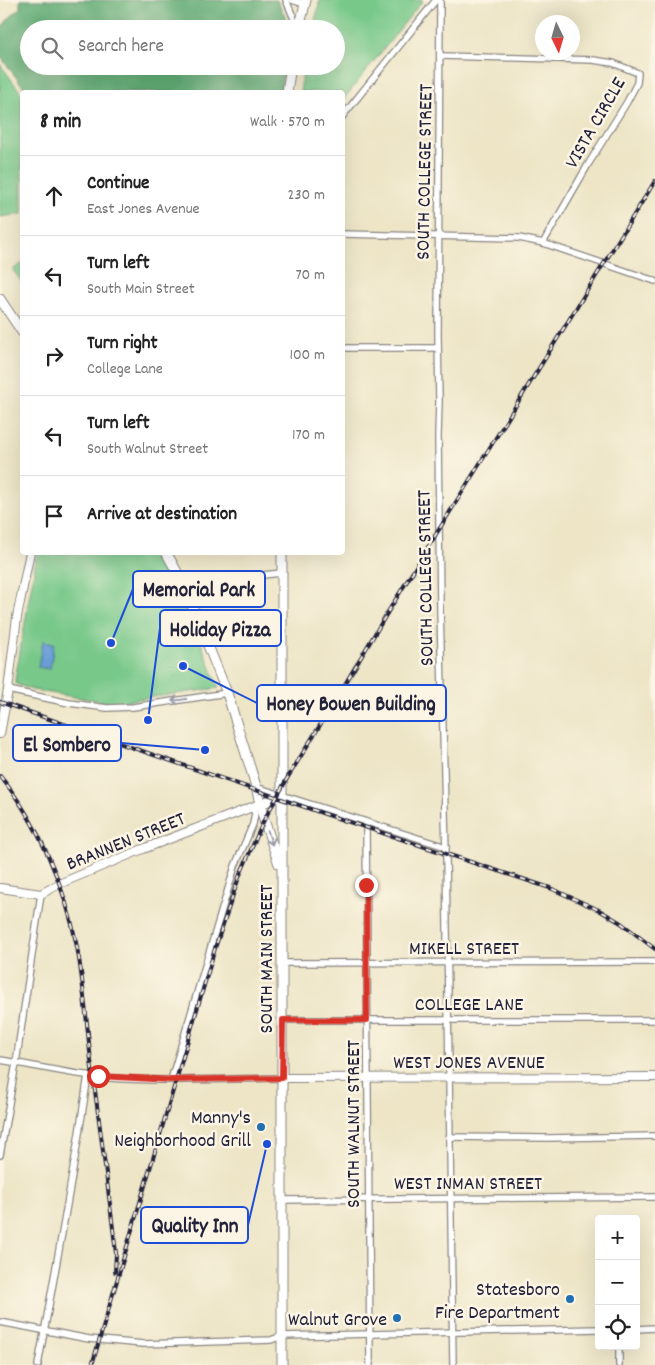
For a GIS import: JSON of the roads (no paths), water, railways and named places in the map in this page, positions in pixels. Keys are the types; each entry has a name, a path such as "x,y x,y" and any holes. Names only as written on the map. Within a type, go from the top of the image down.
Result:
{"main road":[{"path":"300,20 306,2"},
{"path":"287,90 290,75"},
{"path":"0,299 20,329"},
{"path":"168,555 183,583 227,693 256,787 256,805 264,820 282,871"},
{"name":"SOUTH MAIN STREET","path":"282,555 282,1365"},
{"path":"256,805 282,797"}],"street":[{"path":"286,0 294,20"},
{"path":"292,0 306,2"},
{"path":"345,113 436,0"},
{"name":"SOUTH COLLEGE STREET","path":"440,0 438,348 440,601 448,963 453,1365"},
{"name":"VISTA CIRCLE","path":"441,56 593,60 613,63 638,73 637,83 627,102 543,243"},
{"path":"345,234 519,238 543,243 655,281"},
{"path":"345,348 438,348"},
{"path":"0,734 8,690 17,617 29,555"},
{"path":"183,583 282,574"},
{"path":"8,690 69,703 107,708 133,707 227,693"},
{"path":"256,787 282,797 446,848"},
{"path":"171,1080 235,866 253,824 256,805"},
{"name":"BRANNEN STREET","path":"41,894 143,849 256,805"},
{"name":"SOUTH WALNUT STREET","path":"366,823 370,1365"},
{"path":"0,888 41,894 16,1063 0,1155"},
{"name":"MIKELL STREET","path":"282,963 655,962"},
{"name":"COLLEGE LANE","path":"283,1020 655,1020"},
{"path":"0,1060 110,1078 171,1080 282,1078"},
{"path":"38,1365 80,1132 88,1075"},
{"name":"WEST JONES AVENUE","path":"282,1078 655,1077"},
{"path":"449,1137 655,1136"},
{"name":"WEST INMAN STREET","path":"282,1200 655,1197"},
{"path":"0,1322 89,1338 143,1344 271,1340 282,1336 595,1329"},
{"path":"640,1329 655,1328"},
{"path":"619,1350 619,1365"}],"water":[{"path":"43,641 54,643 50,669 38,667"}],"railway":[{"path":"92,1365 216,945 239,877 264,820 386,615 655,181"},
{"path":"0,702 325,814 550,888 599,910 621,923 655,949"},
{"path":"0,776 27,814 49,857 66,902 72,925 82,979 116,1253 115,1272"}],"place":[{"name":"Memorial Park","path":"111,643"},
{"name":"Honey Bowen Building","path":"183,666"},
{"name":"Holiday Pizza","path":"148,720"},
{"name":"El Sombero","path":"205,750"},
{"name":"Manny's Neighborhood Grill","path":"261,1127"},
{"name":"Quality Inn","path":"267,1144"},
{"name":"Statesboro Fire Department","path":"570,1299"},
{"name":"Walnut Grove","path":"397,1318"}]}
